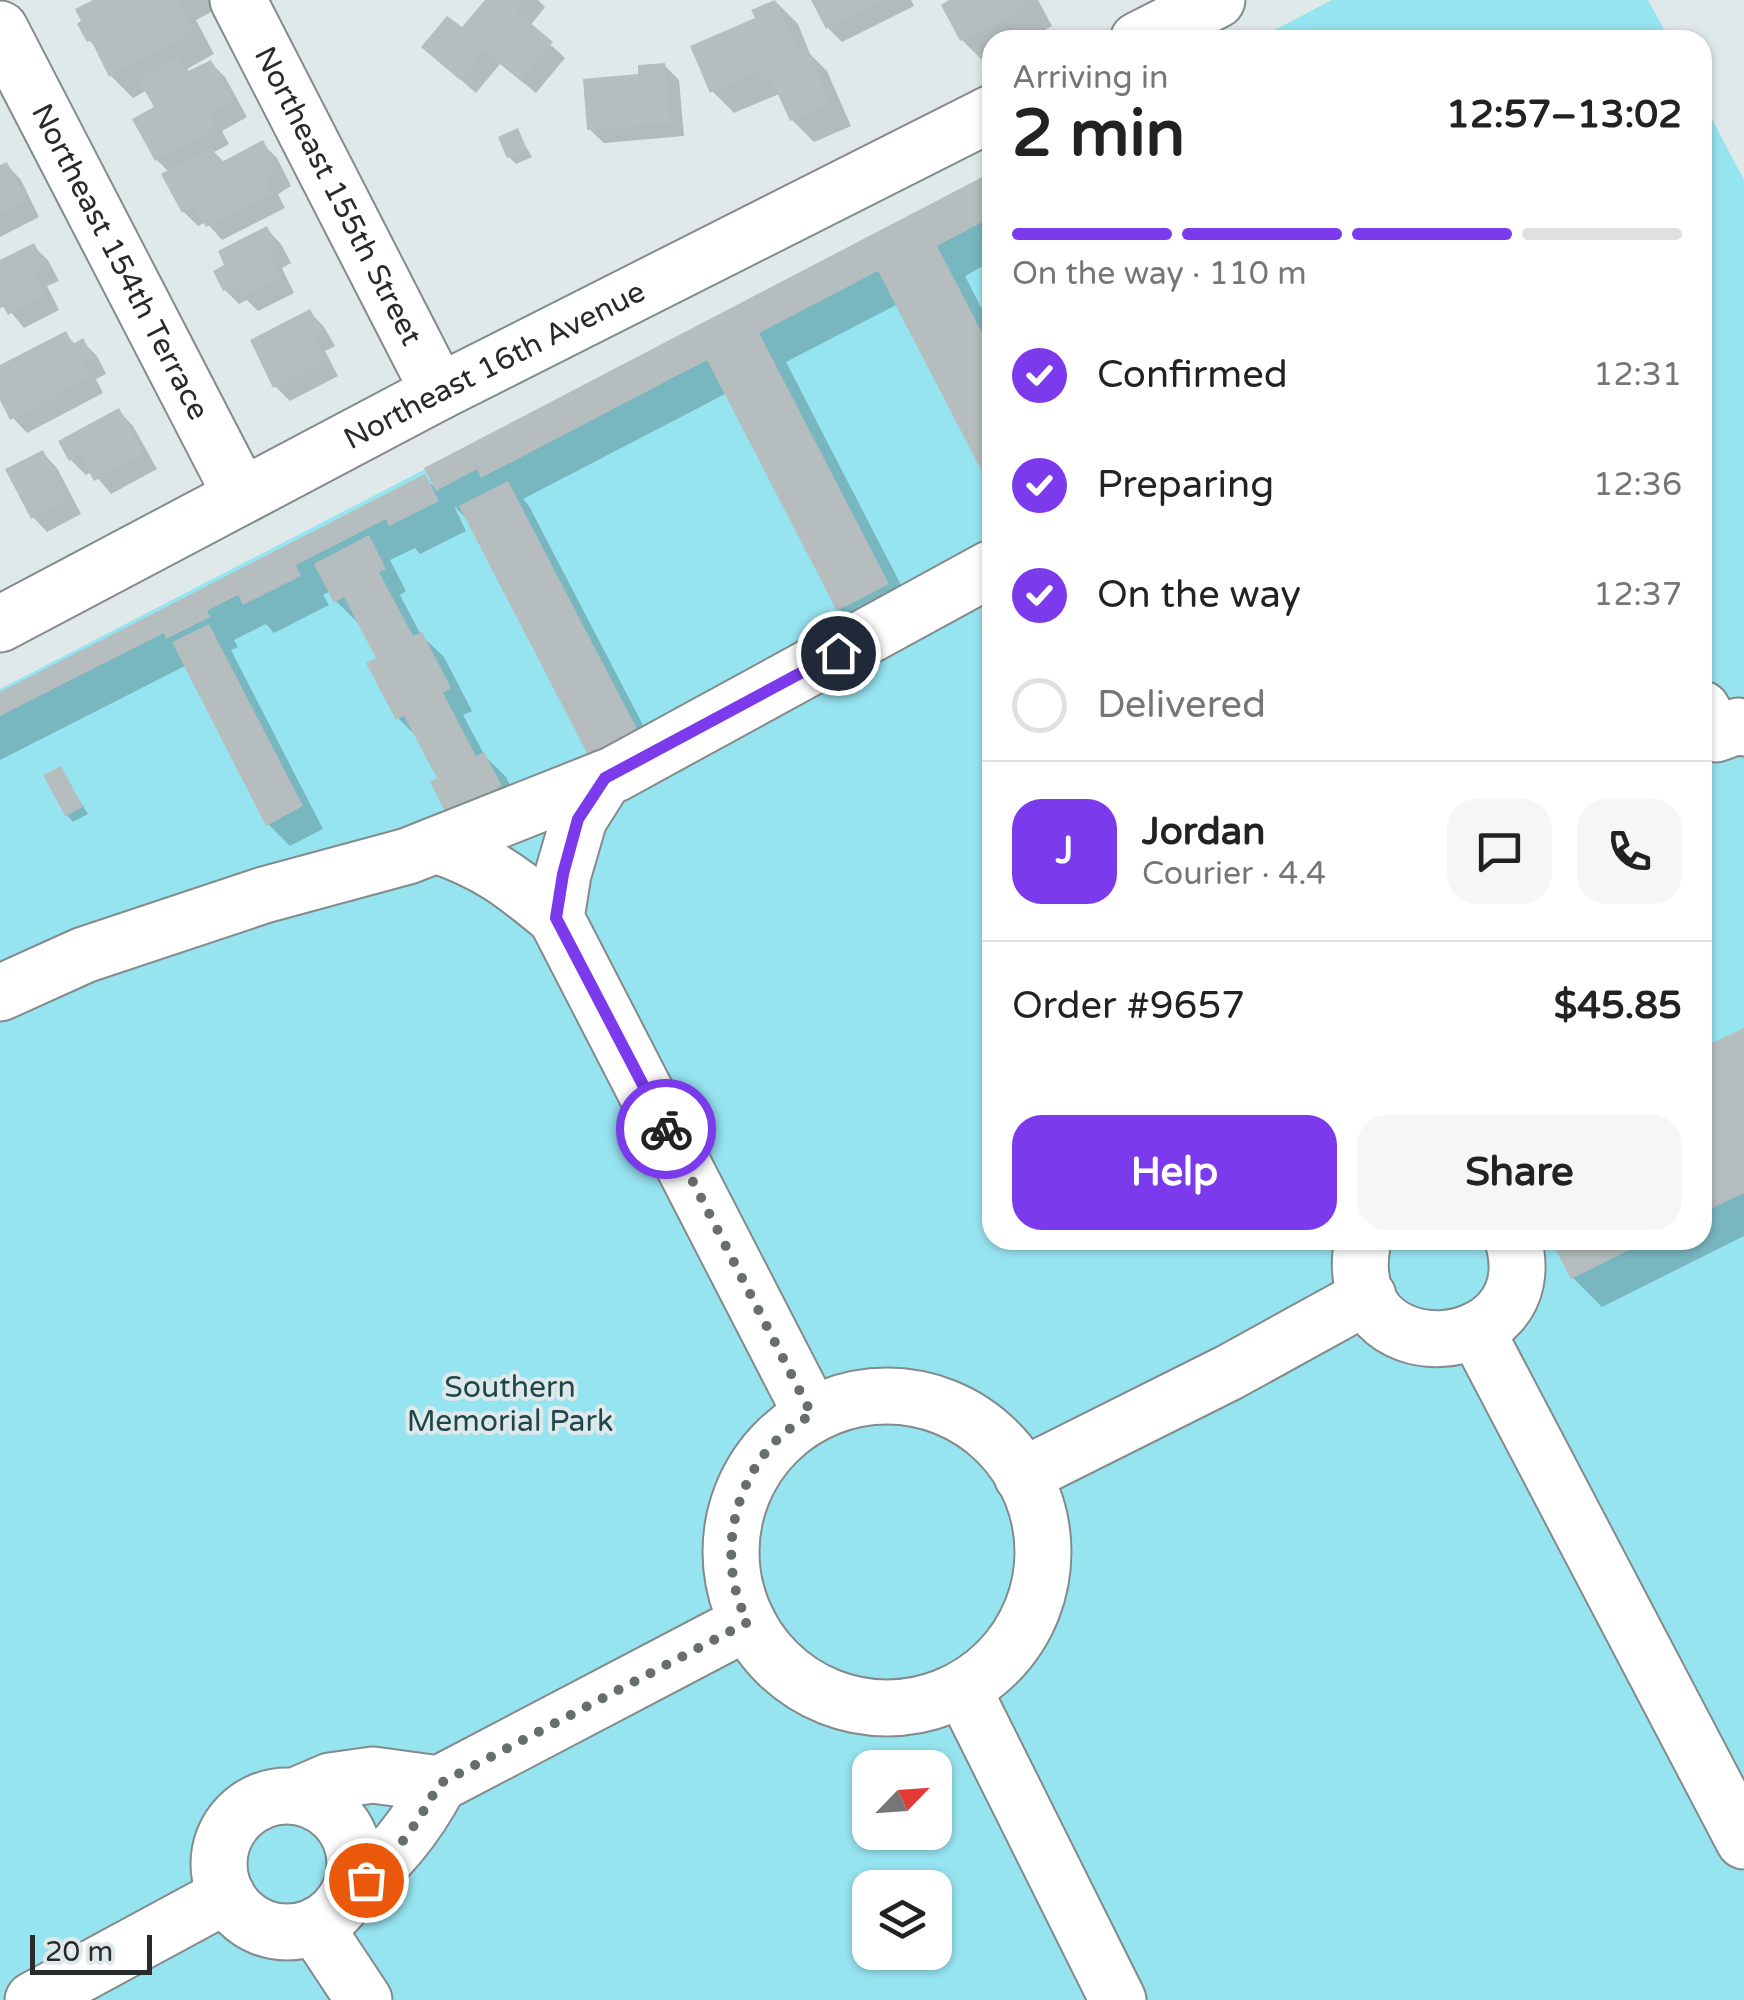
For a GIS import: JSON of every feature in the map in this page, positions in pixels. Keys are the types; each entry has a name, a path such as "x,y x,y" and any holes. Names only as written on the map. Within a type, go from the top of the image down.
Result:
{"street":[{"name":"Northeast 155th Street","path":"238,0 439,392"},
{"path":"1158,30 1217,0"},
{"name":"Northeast 154th Terrace","path":"0,29 242,495"},
{"name":"Northeast 16th Avenue","path":"0,624 439,392 982,118"},
{"path":"0,993 84,955 264,895 408,856 605,778 982,573"},
{"path":"556,918 578,819 605,778"},
{"path":"436,845 478,860 511,880 556,918 812,1415"},
{"path":"1361,1250 1362,1282 1390,1325 1413,1336 1438,1341 1464,1337 1488,1324 1505,1304 1515,1280 1516,1250"},
{"path":"1022,1476 1230,1372 1368,1296"},
{"path":"1476,1330 1744,1841"},
{"path":"891,1394 937,1403 980,1425 1013,1458 1036,1500 1044,1548 1038,1595 1019,1638 988,1674 948,1698 898,1710 848,1706 800,1684 762,1650 738,1604 730,1554 738,1503 761,1458 797,1422 812,1415 844,1400 891,1394"},
{"path":"364,2000 331,1911 354,1864 347,1832 334,1814 316,1802 295,1796 273,1796 253,1804 235,1819 223,1838 218,1862 222,1884 232,1905 249,1920 270,1930 293,1932 331,1911 384,1864 418,1824 439,1784 748,1622"},
{"path":"964,1689 1118,2000"},
{"path":"295,1796 330,1781 373,1775 439,1784"},
{"path":"33,2000 227,1895"}],"green space":[{"path":"1332,0 1648,0 1664,30 1274,30"},
{"name":"Southern Memorial Park","path":"1712,119 1744,180 1744,2000 0,2000 0,689 982,181 982,1250 1712,1250"}],"building":[{"path":"93,0 177,0 193,31 109,77 91,40 87,42 77,24 81,21 75,9"},
{"path":"485,0 525,0 516,11 553,42 520,80 485,51 460,80 421,47 447,16 462,27"},
{"path":"775,0 797,49 805,46 831,104 790,121 770,76 762,80 758,72 710,93 690,46 755,18 751,10"},
{"path":"811,0 883,0 826,29"},
{"path":"949,0 1030,0 1032,4 960,41 941,5"},
{"path":"179,58 186,72 211,60 234,102 210,115 216,128 155,161 132,119 154,107 138,79"},
{"path":"665,63 671,123 587,130 583,79 638,74 638,65"},
{"path":"518,128 527,150 507,158 498,137"},
{"path":"263,140 279,171 265,178 272,193 206,227 195,206 182,213 161,174 212,147 220,163"},
{"path":"7,162 27,202 0,215 0,165"},
{"path":"982,177 982,222 937,246 982,333 982,472 878,271 759,333 889,584 837,611 707,360 481,478 477,469 436,491 424,468"},
{"path":"267,226 278,248 269,253 282,278 242,298 235,285 223,291 213,271 224,265 218,251"},
{"path":"34,243 46,266 34,271 46,295 8,315 0,300 0,260"},
{"path":"310,309 322,331 312,336 326,361 273,388 250,340"},
{"path":"66,331 73,344 83,338 94,359 83,364 90,378 10,420 0,400 0,365"},
{"path":"119,408 144,454 94,481 80,456 69,461 58,441"},
{"path":"43,450 68,499 31,519 5,469"},
{"path":"425,474 439,501 389,526 386,519 296,565 301,576 243,605 238,595 207,611 211,617 166,639 164,633 0,716 0,692"},
{"path":"508,481 637,729 588,755 459,506"},
{"path":"369,535 386,569 379,572 413,636 422,632 451,688 443,693 476,756 484,752 502,786 447,815 430,782 437,778 404,716 396,720 366,663 376,658 344,597 334,603 314,564"},
{"path":"209,624 303,806 266,826 172,642"},
{"path":"61,766 83,807 65,816 43,775"},
{"path":"1744,1028 1744,1193 1712,1208 1712,1043"},
{"path":"1556,1250 1629,1250 1571,1279"}],"way so far":[{"path":"366,1880 418,1824 439,1784 748,1622 738,1604 730,1554 738,1503 761,1458 797,1422 812,1415 666,1129"}],"route":[{"path":"666,1129 556,918 578,819 605,778 838,653"}]}
